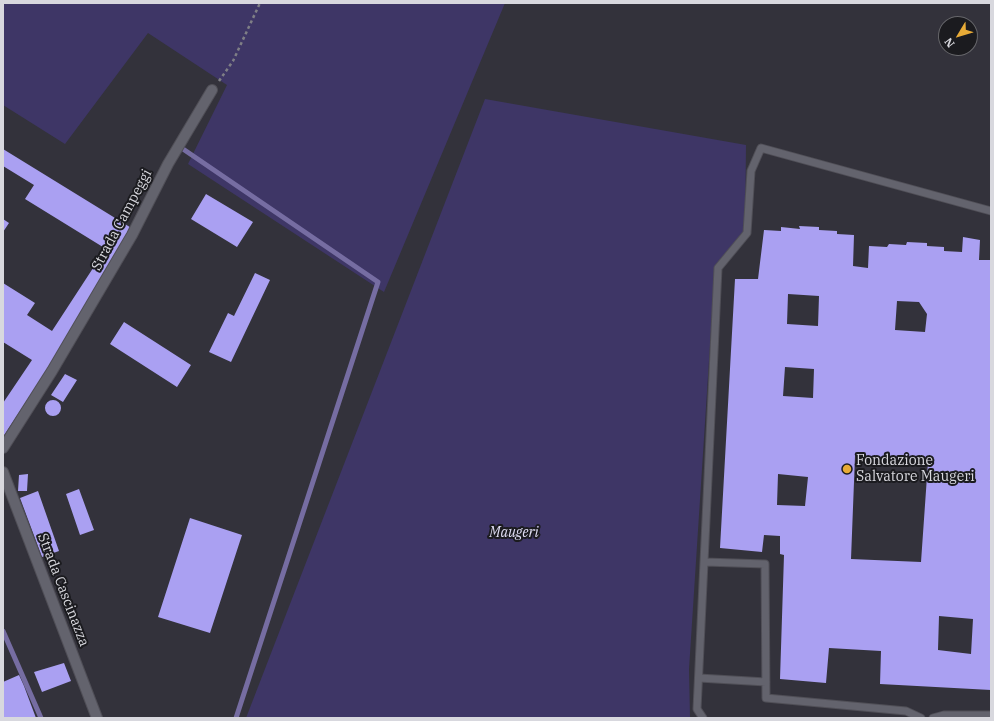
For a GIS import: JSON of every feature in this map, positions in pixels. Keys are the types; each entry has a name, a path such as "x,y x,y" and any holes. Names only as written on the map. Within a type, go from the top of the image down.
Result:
{"street":[{"name":"Strada Campeggi","path":"3,448 52,371 132,235 168,164 212,90"},
{"name":"Strada Cascinazza","path":"3,472 97,718"}],"lane":[{"path":"704,718 697,709 718,268 747,233 751,171 761,148 991,211"},
{"path":"705,562 766,564 766,698 906,711 921,718"},
{"path":"699,678 766,682"},
{"path":"933,718 944,715 991,715"}],"path":[{"path":"212,90 230,66 260,3"}],"green space":[{"path":"3,3 505,3 384,292 188,164 227,85 148,33 65,144 3,105"},
{"name":"Maugeri","path":"485,99 746,145 745,233 715,268 689,669 690,718 246,718"}],"building":[{"path":"3,149 133,229 47,370 3,437 3,403 32,360 3,342 3,283 35,303 27,315 52,331 97,262 103,265 111,252 25,199 34,185 3,166"},
{"path":"206,194 253,222 237,247 191,219"},
{"path":"3,219 9,223 3,232"},
{"name":"Fondazione Salvatore Maugeri","path":"799,226 819,227 819,230 837,231 837,234 854,235 853,266 868,268 869,246 887,247 889,244 906,245 907,242 927,243 927,246 944,247 944,251 962,252 963,237 980,240 979,260 991,260 991,690 880,684 881,651 829,648 826,683 780,679 784,555 780,554 780,536 764,535 762,552 720,548 735,279 758,279 764,230 781,231 781,227 800,229","holes":["788,294 819,296 818,326 787,324","897,301 919,302 927,314 925,332 895,330","785,367 814,369 813,398 783,396","855,456 928,462 921,562 851,559","778,474 808,477 805,506 777,505","939,616 973,619 971,654 938,650"]},
{"path":"255,273 270,280 231,362 209,352 228,313 234,316"},
{"path":"124,322 191,365 177,387 110,344"},
{"path":"65,374 77,380 63,402 51,395"},
{"path":"53,400 59,402 61,408 59,414 53,416 47,414 45,408 47,402"},
{"path":"28,474 27,491 18,491 19,475"},
{"path":"79,489 94,530 80,535 66,494"},
{"path":"38,491 59,551 42,557 20,498"},
{"path":"190,518 242,535 210,633 158,617"},
{"path":"64,663 71,681 42,692 34,672"},
{"path":"19,675 36,718 3,718 3,682"}],"waterway":[{"path":"183,149 378,282 236,718"},
{"path":"3,631 41,718"}],"place":[{"name":"Fondazione Salvatore Maugeri","path":"847,469"}]}
